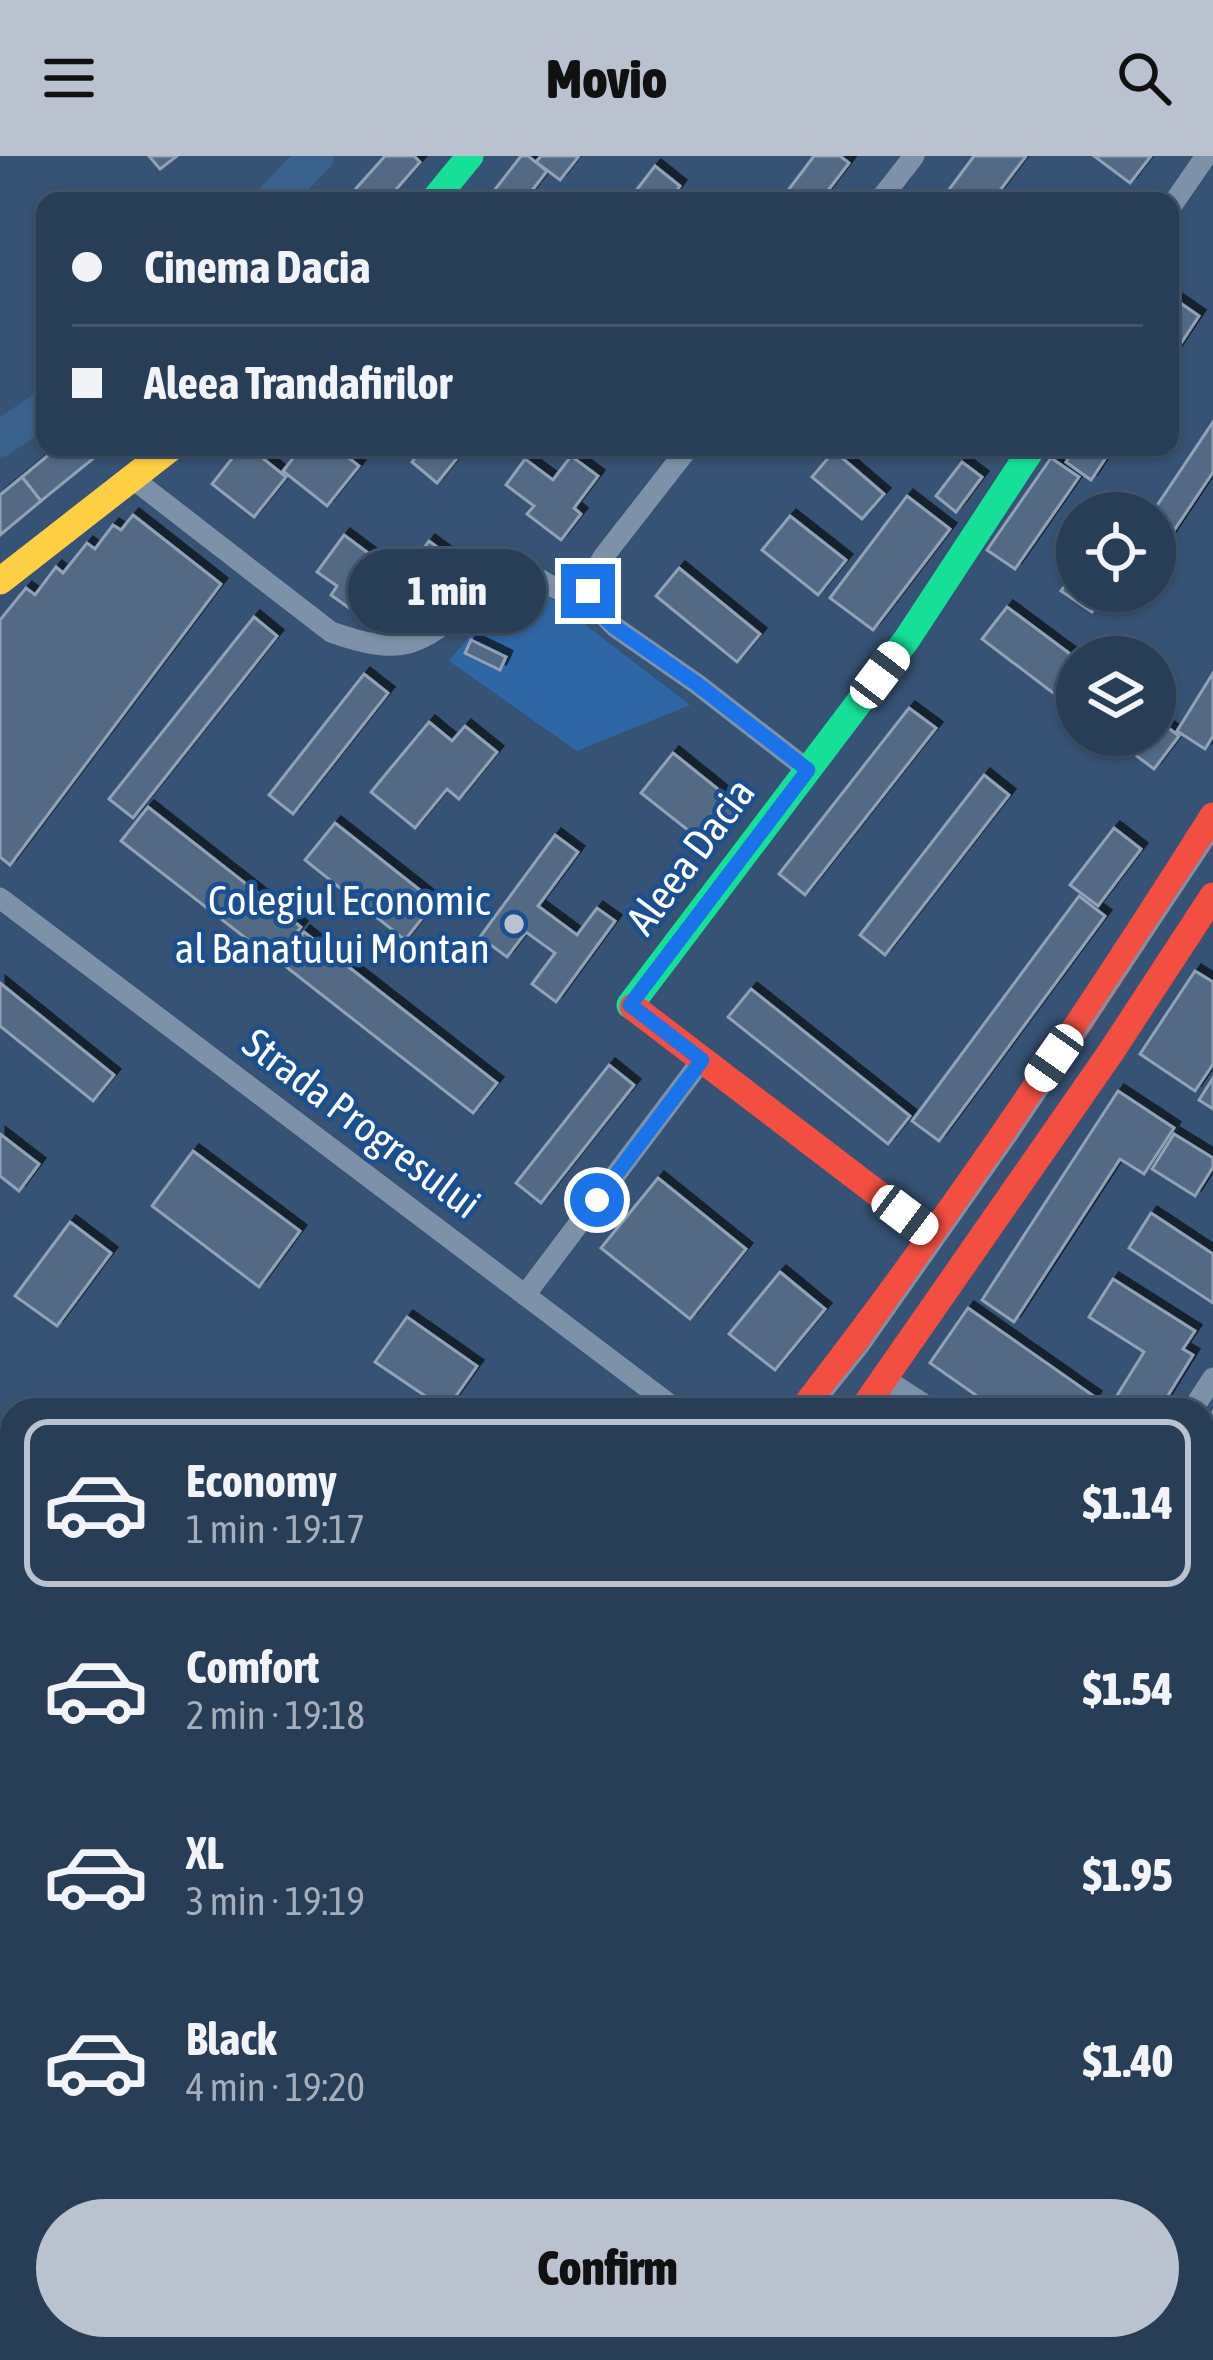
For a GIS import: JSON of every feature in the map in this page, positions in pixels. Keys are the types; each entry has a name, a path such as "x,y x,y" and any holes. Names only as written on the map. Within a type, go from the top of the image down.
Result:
{"street":[{"path":"441,192 470,156"},
{"path":"886,192 914,156"},
{"path":"1179,195 1206,156"},
{"path":"0,581 160,456"},
{"path":"682,456 604,556 588,591 599,613 615,627 808,770"},
{"name":"Aleea Dacia","path":"932,1235 630,1005 908,639 1027,456"},
{"path":"132,478 332,632 369,646 392,646 439,630 495,580 517,570 558,590 588,591"},
{"path":"811,1398 932,1235 1080,1021 1213,816"},
{"path":"871,1398 1213,896"},
{"name":"Strada Progresului","path":"0,898 660,1398"},
{"path":"525,1295 702,1060"},
{"path":"886,1379 915,1398"}],"shaded area":[{"path":"522,585 540,590 690,705 577,751 449,661 494,607 517,624 531,605 508,588"}],"building":[{"path":"149,156 177,156 160,169"},
{"path":"385,156 414,156 420,162 394,192 353,192"},
{"path":"521,156 547,171 531,192 493,192"},
{"path":"541,156 579,156 560,180 536,162"},
{"path":"814,156 840,156 849,163 827,192 787,192"},
{"path":"974,156 1026,156 999,192 947,192"},
{"path":"1094,156 1151,156 1130,183"},
{"path":"655,166 680,186 676,192 635,192"},
{"path":"1179,302 1199,316 1179,346"},
{"path":"1213,422 1213,472 1176,528 1176,492 1166,492"},
{"path":"47,456 95,457 41,501 22,477"},
{"path":"234,456 260,456 286,477 254,517 212,484"},
{"path":"295,456 346,456 359,466 327,506 283,471"},
{"path":"417,456 459,456 437,483 412,462"},
{"path":"571,456 598,476 574,508 581,514 561,540 527,514 534,506 506,485 525,459 553,480"},
{"path":"830,456 840,456 884,494 862,519 812,477"},
{"path":"1070,456 1107,456 1091,480 1066,462"},
{"path":"1051,458 1079,477 1069,492 1056,492 1056,510 1015,569 987,550"},
{"path":"962,462 982,477 956,512 936,496"},
{"path":"22,477 41,501 0,535 0,495"},
{"path":"907,496 950,529 873,630 830,598"},
{"path":"133,515 221,584 10,865 0,857 0,620 26,588 35,595 56,567 63,573 87,543 95,549 113,525 121,530"},
{"path":"790,516 846,560 818,595 762,550"},
{"path":"344,535 379,561 372,572 387,584 407,556 414,562 429,541 462,565 435,602 427,596 416,611 388,591 366,620 331,595 337,586 317,572"},
{"path":"679,568 760,634 737,662 656,596"},
{"path":"508,588 532,606 517,625 494,607"},
{"path":"1007,607 1056,643 1056,695 982,639"},
{"path":"254,617 277,636 133,818 109,799"},
{"path":"471,640 506,657 500,670 465,653"},
{"path":"1213,673 1213,736 1205,749 1177,731"},
{"path":"364,674 388,693 293,814 269,795"},
{"path":"909,708 936,728 805,895 779,874"},
{"path":"429,722 452,741 465,726 497,752 459,799 447,789 415,828 371,792"},
{"path":"673,753 739,806 708,846 641,793"},
{"path":"1137,756 1164,756 1154,769"},
{"path":"984,775 1009,795 885,955 860,935"},
{"path":"148,807 301,927 275,961 121,841"},
{"path":"335,823 435,902 405,940 305,860"},
{"path":"1114,828 1141,849 1098,906 1070,885"},
{"path":"555,835 578,852 538,906 577,935 597,908 615,921 556,1002 532,984 555,953 526,932 507,957 480,937"},
{"path":"1079,896 1105,916 939,1141 912,1121"},
{"path":"304,932 497,1083 473,1113 280,962"},
{"path":"1195,971 1213,982 1213,1064 1195,1091 1140,1054"},
{"path":"0,983 114,1075 93,1101 0,1026"},
{"path":"751,989 910,1116 888,1144 728,1017"},
{"path":"609,1065 634,1085 541,1203 516,1183"},
{"path":"1213,1078 1213,1109 1199,1100"},
{"path":"1118,1091 1174,1128 1144,1174 1120,1159 1014,1322 982,1300"},
{"path":"0,1134 39,1164 19,1191 0,1176"},
{"path":"1174,1134 1213,1158 1213,1167 1195,1196 1152,1169"},
{"path":"193,1151 300,1231 259,1287 152,1206"},
{"path":"658,1178 746,1249 690,1319 601,1248"},
{"path":"1151,1213 1213,1254 1213,1303 1129,1248"},
{"path":"70,1222 111,1253 57,1326 15,1296"},
{"path":"780,1272 825,1309 775,1370 729,1334"},
{"path":"1113,1279 1195,1331 1183,1349 1193,1355 1166,1398 1115,1398 1144,1352 1089,1317"},
{"path":"968,1308 1095,1397 980,1398 930,1363"},
{"path":"407,1317 477,1366 454,1398 428,1398 375,1362"}],"waterway":[{"path":"281,192 316,156"},
{"path":"0,439 36,414"}],"tram line":[{"path":"829,1398 1016,1138 1213,842"}],"traffic: fast":[{"path":"440,192 470,156"},
{"path":"633,1007 630,1005 907,639 1027,456"}],"traffic: slow":[{"path":"0,581 160,456"}],"traffic: jam":[{"path":"811,1398 1015,1118 1213,816"},
{"path":"870,1398 1111,1052 1213,896"},
{"path":"633,1007 932,1235"}],"place":[{"name":"Colegiul Economic al Banatului Montan","path":"514,924"}],"route":[{"path":"588,591 599,613 615,627 808,770 630,1005 702,1060 597,1200"}]}
